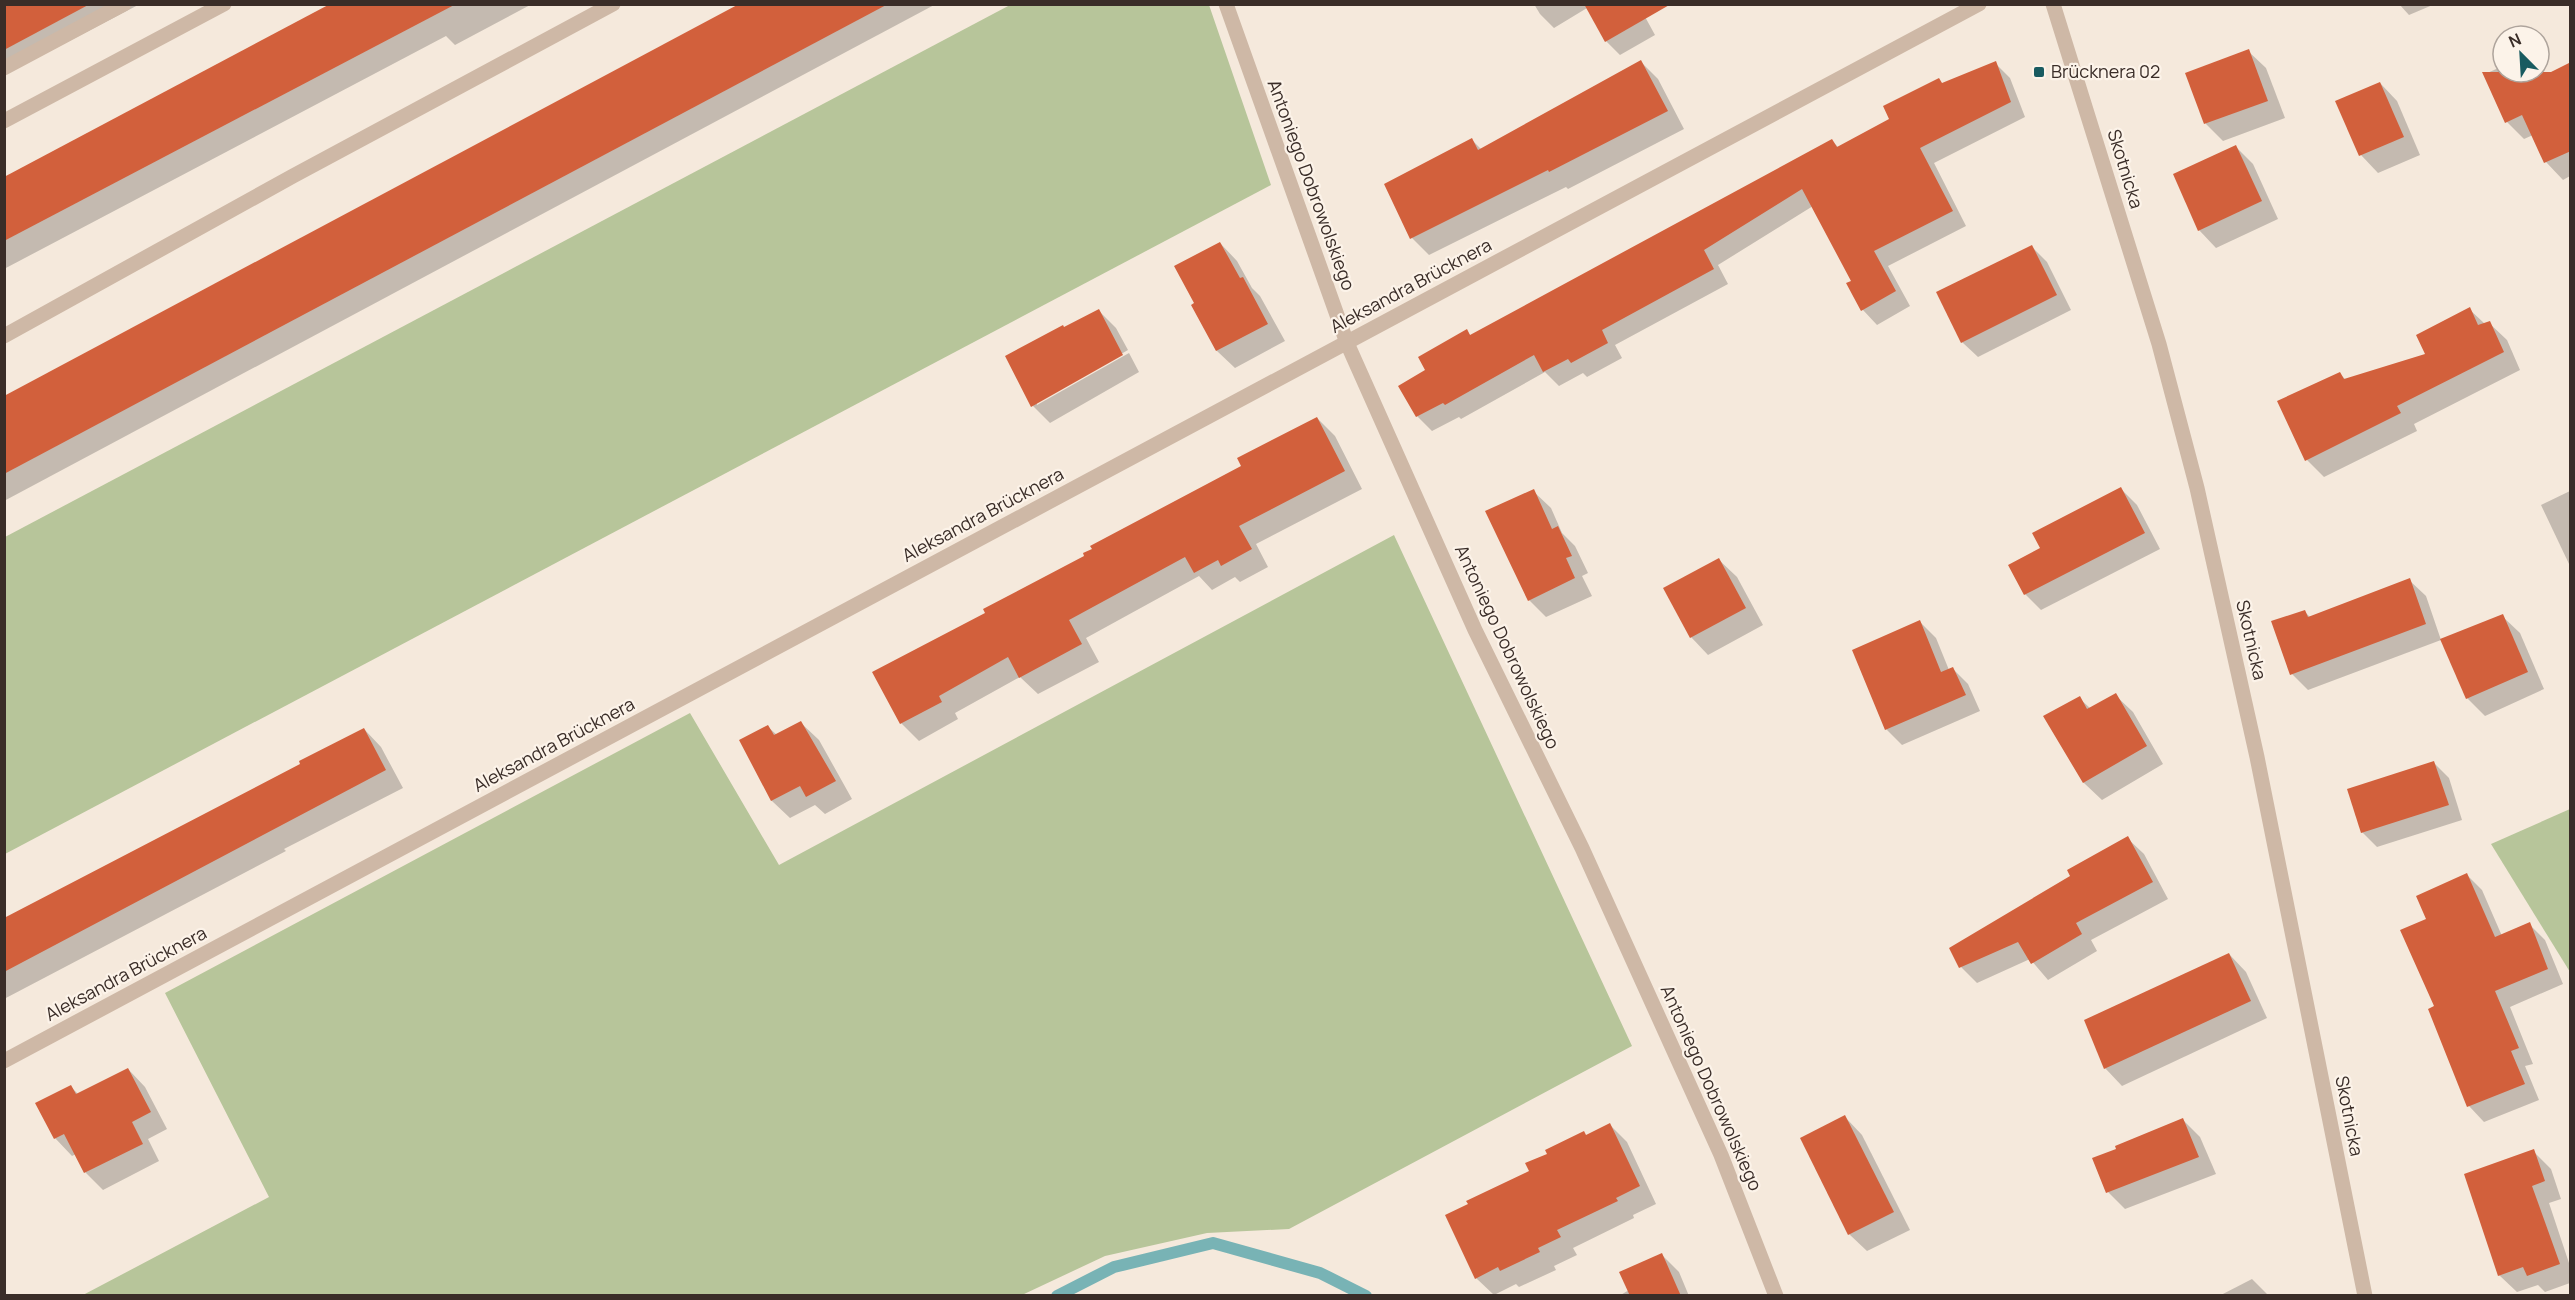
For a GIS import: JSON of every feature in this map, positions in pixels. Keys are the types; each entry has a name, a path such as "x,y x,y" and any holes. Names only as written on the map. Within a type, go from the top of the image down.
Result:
{"street":[{"path":"4,68 124,4"},
{"path":"4,122 224,4"},
{"path":"4,336 292,176 613,4"},
{"name":"Antoniego Dobrowolskiego","path":"1226,4 1347,343 1475,630 1582,848 1721,1155 1776,1296"},
{"name":"Aleksandra Brücknera","path":"4,1061 1979,4"},
{"name":"Skotnicka","path":"2053,4 2159,344 2197,488 2257,757 2366,1296"}],"green space":[{"path":"1010,5 1209,5 1271,185 5,854 5,537"},
{"path":"1394,535 1632,1046 1289,1229 1207,1233 1105,1256 1022,1295 83,1295 269,1197 165,993 690,713 779,865"},
{"path":"2570,809 2570,972 2491,844"}],"building":[{"path":"4,4 90,4 4,50"},
{"path":"330,4 456,4 4,241 4,177"},
{"path":"739,4 888,4 4,474 4,396"},
{"path":"1584,4 1671,4 1605,42"},
{"path":"2249,49 2268,101 2204,124 2185,73"},
{"path":"1641,60 1668,111 1410,239 1384,184 1472,138 1478,150"},
{"path":"1996,61 2011,102 1920,148 1953,211 1874,251 1896,291 1861,311 1846,283 1851,281 1802,189 1704,250 1714,269 1602,330 1608,343 1571,363 1568,359 1543,372 1534,355 1445,405 1443,403 1416,417 1398,386 1425,370 1418,357 1467,329 1470,335 1832,139 1837,147 1889,119 1883,106 1939,78 1942,83"},
{"path":"2571,62 2571,151 2544,163 2522,115 2505,123 2482,72 2491,72 2491,84 2551,84 2551,72"},
{"path":"2380,82 2404,137 2359,156 2335,101"},
{"path":"2236,145 2262,201 2198,231 2173,174"},
{"path":"1220,242 1240,278 1243,277 1268,324 1216,351 1191,305 1194,303 1174,266"},
{"path":"2032,245 2057,295 1961,343 1936,292"},
{"path":"2470,307 2478,325 2490,321 2504,352 2397,406 2401,413 2305,461 2277,401 2340,372 2344,379 2425,354 2416,335"},
{"path":"1099,309 1123,355 1031,407 1005,356"},
{"path":"1317,417 1345,471 1239,526 1252,549 1221,566 1218,560 1194,573 1185,557 1069,620 1082,644 1019,678 1008,657 939,696 942,702 900,724 872,672 985,613 983,609 1084,556 1083,553 1092,549 1090,546 1241,466 1237,458"},
{"path":"2121,487 2145,533 2024,595 2008,565 2040,548 2032,533"},
{"path":"1534,489 1552,529 1558,526 1572,556 1566,558 1575,578 1528,601 1485,511"},
{"path":"1719,558 1746,608 1690,638 1663,588"},
{"path":"2410,578 2426,624 2290,675 2271,621 2305,610 2308,617"},
{"path":"2503,614 2528,672 2466,699 2440,639"},
{"path":"1920,620 1941,672 1953,667 1966,695 1885,730 1852,650"},
{"path":"2116,693 2147,746 2083,783 2043,716 2080,696 2087,709"},
{"path":"801,721 836,781 806,797 800,786 771,801 739,740 768,725 774,735"},
{"path":"364,728 386,770 4,972 4,918 300,764 299,761"},
{"path":"2434,761 2449,805 2361,833 2347,789"},
{"path":"2128,836 2153,882 2076,923 2082,934 2031,964 2018,942 1959,968 1949,948 2070,876 2067,870"},
{"path":"2467,873 2495,937 2530,922 2548,969 2495,991 2519,1048 2511,1051 2525,1084 2467,1107 2428,1009 2434,1006 2400,930 2426,919 2416,896"},
{"path":"2229,953 2251,1001 2104,1069 2084,1020"},
{"path":"128,1068 151,1112 132,1122 143,1144 84,1173 64,1134 54,1139 35,1103 71,1085 76,1094"},
{"path":"1845,1115 1894,1212 1848,1235 1800,1138"},
{"path":"2183,1118 2199,1157 2106,1193 2092,1158"},
{"path":"1610,1123 1640,1186 1616,1198 1618,1201 1557,1230 1561,1237 1538,1248 1540,1252 1500,1271 1498,1267 1475,1279 1445,1215 1468,1204 1466,1201 1529,1171 1525,1163 1547,1154 1545,1150 1584,1131 1586,1135"},
{"path":"2534,1149 2545,1181 2532,1186 2560,1264 2527,1276 2523,1267 2498,1276 2464,1174"},
{"path":"1662,1253 1681,1296 1630,1296 1619,1272"}],"waterway":[{"path":"1057,1296 1114,1267 1213,1243 1320,1273 1366,1296"}],"place":[{"name":"Brücknera 02","path":"2039,72"}]}
